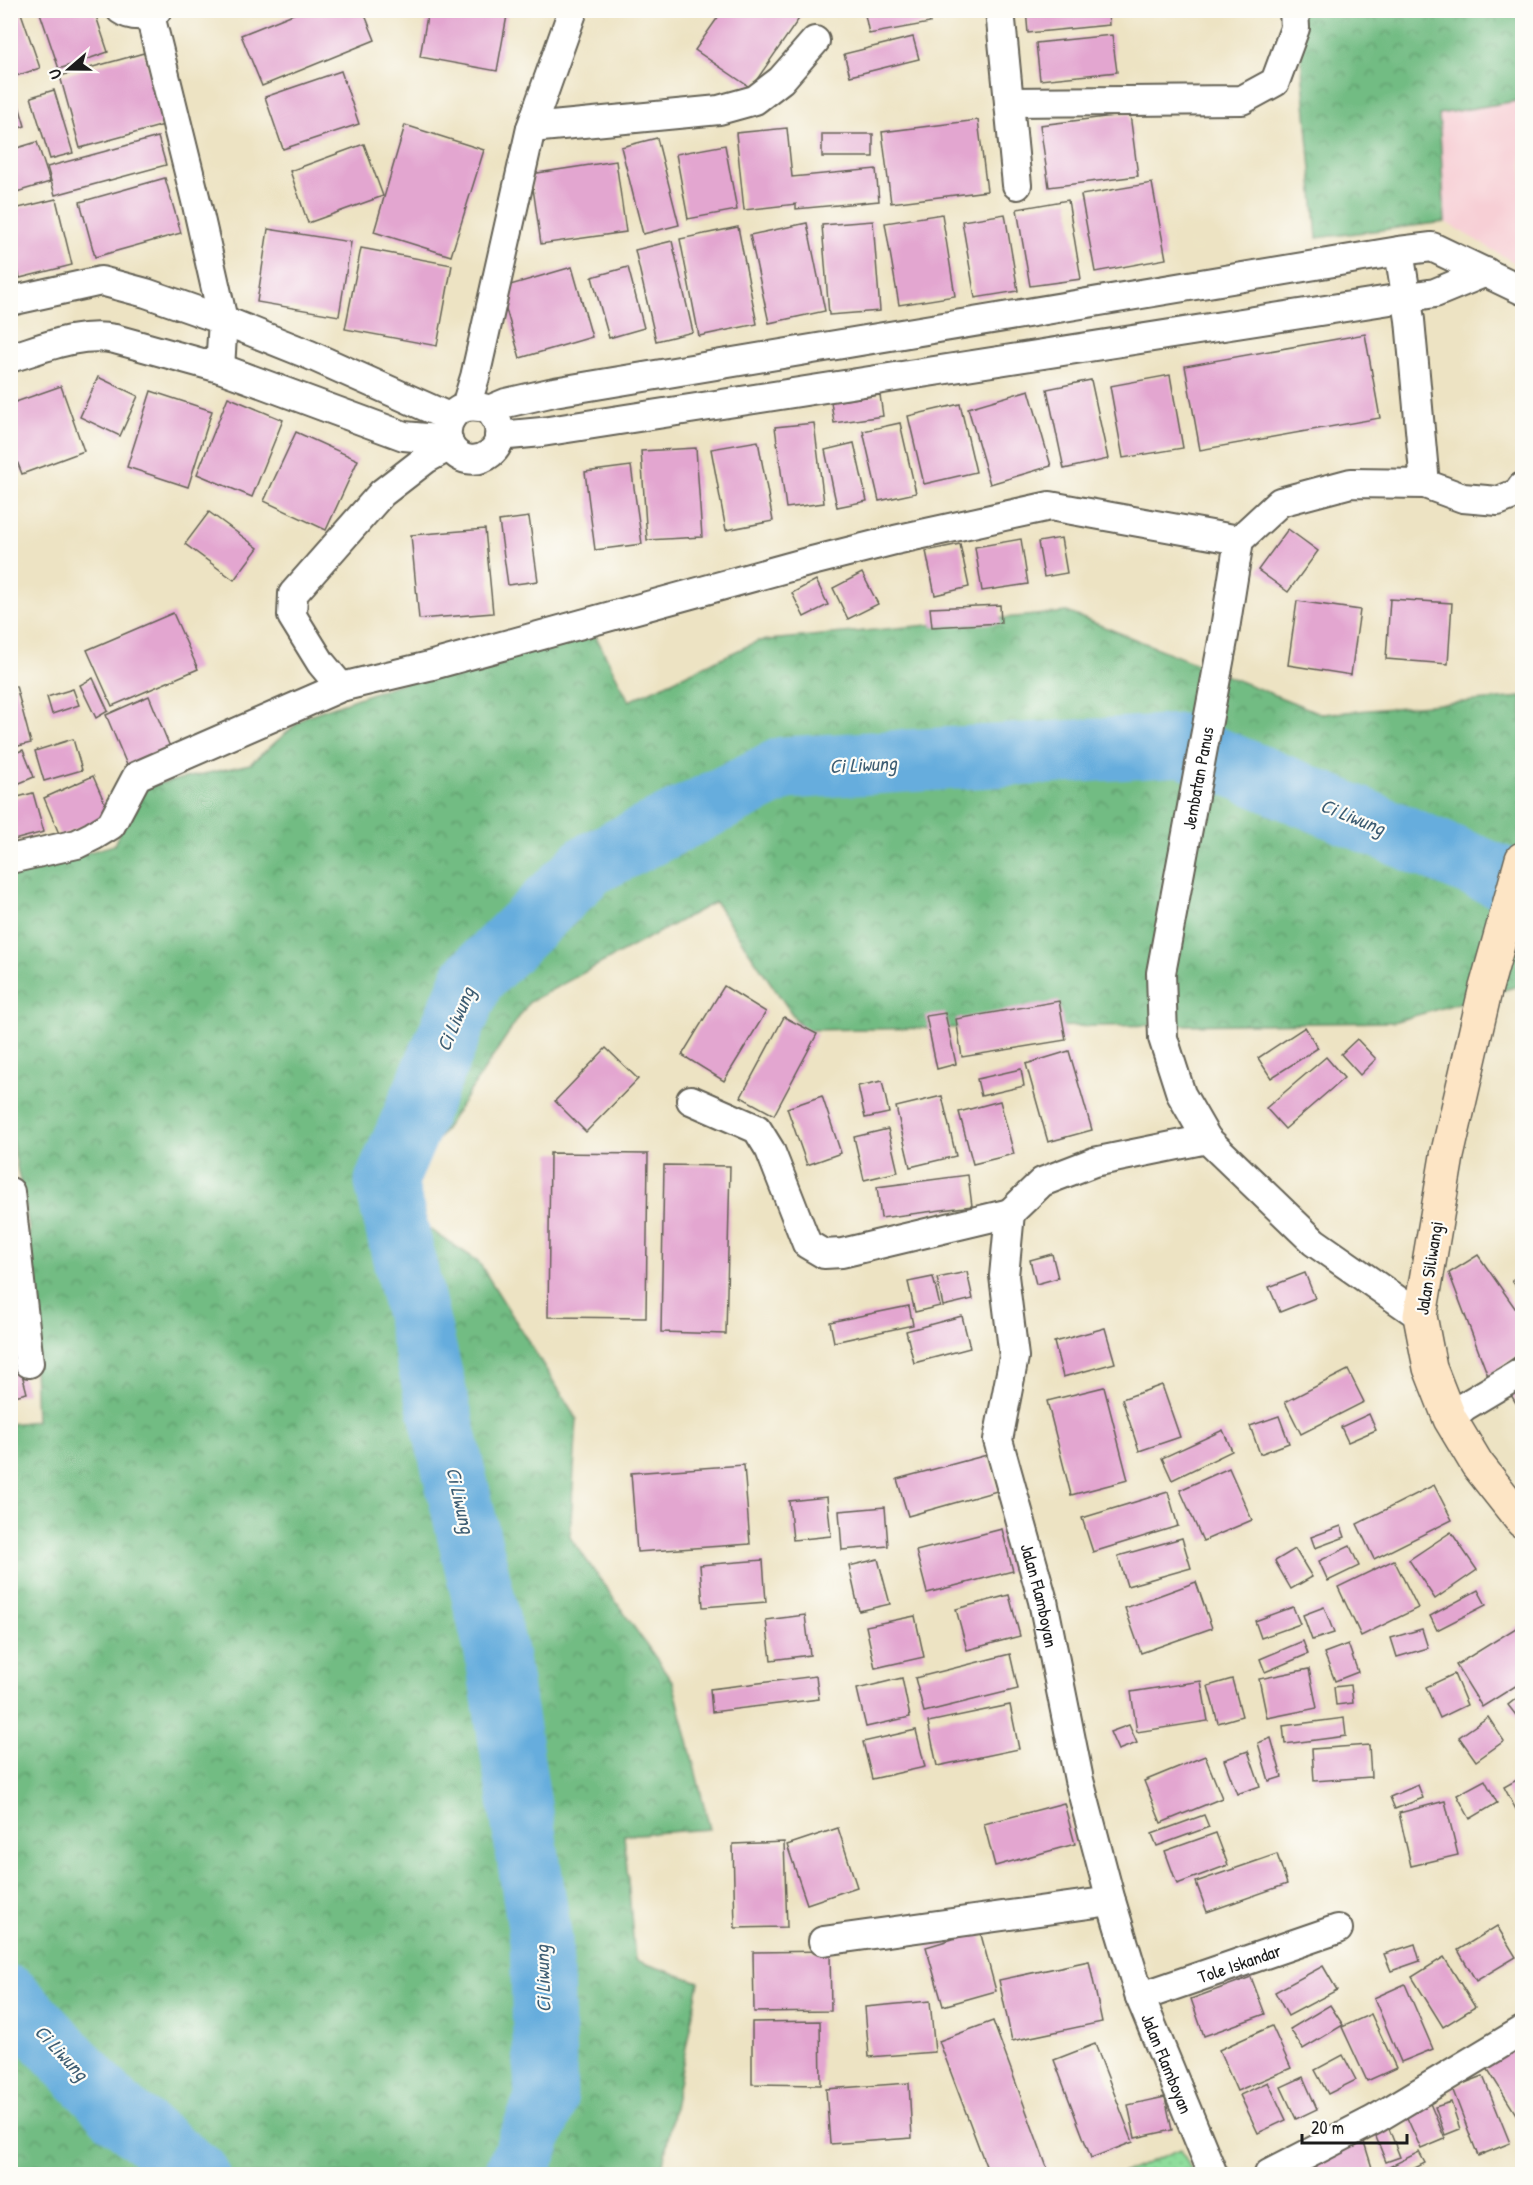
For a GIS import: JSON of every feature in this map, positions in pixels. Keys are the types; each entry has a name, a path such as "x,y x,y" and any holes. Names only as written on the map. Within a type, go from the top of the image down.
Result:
{"main road":[{"name":"Jalan Siliwangi","path":"1522,859 1485,991 1447,1156 1420,1316 1430,1368 1450,1419 1477,1464 1522,1521"}],"street":[{"path":"121,10 128,15 153,13 223,320 220,368"},
{"path":"10,358 80,338 100,336 220,368 404,436 461,424 497,419 501,431 498,443 491,453 481,459 469,460 457,455 461,424 475,377 531,128 573,10"},
{"path":"1000,10 1017,185"},
{"path":"1009,102 1242,100 1275,82 1295,28 1294,10"},
{"path":"531,128 719,110 755,100 781,80 816,40"},
{"path":"341,687 321,663 292,616 293,594 382,493 426,459 461,424 506,403 554,392 1432,247 1522,290"},
{"path":"1399,251 1407,297 1425,484"},
{"path":"499,436 578,426 1435,293 1486,272"},
{"path":"10,301 101,281 146,293 223,320 309,355 461,424"},
{"path":"10,859 77,844 93,837 111,825 137,776 341,687 429,666 895,540 1050,506 1239,540 1280,502 1351,483 1425,484 1463,498 1498,501 1518,493 1522,487"},
{"name":"Jembatan Panus","path":"1239,540 1224,635 1169,919 1161,973 1163,1038 1182,1094 1207,1139 1314,1242 1420,1316"},
{"path":"691,1100 757,1129 770,1150 807,1244 824,1254 842,1252 1010,1213 1042,1182 1094,1162 1207,1139"},
{"path":"10,1192 17,1301 29,1364"},
{"name":"Jalan Flamboyan","path":"1010,1213 1004,1276 1014,1358 998,1440 1043,1601 1079,1780 1111,1901 1140,1997 1213,2175"},
{"path":"1450,1419 1465,1406 1522,1372"},
{"path":"823,1941 1111,1901"},
{"name":"Tole Iskandar","path":"1140,1997 1338,1929"},
{"path":"1269,2175 1374,2121 1522,2031"}],"shaded area":[{"path":"1522,100 1522,267 1445,222 1439,114"}],"green space":[{"path":"1297,11 1522,11 1522,100 1439,114 1445,222 1317,238"},
{"path":"1067,612 1322,714 1522,697 1522,985 1393,1022 803,1030 715,902 529,1002 394,1206 478,1261 577,1419 570,1537 673,1682 710,1829 624,1835 635,1960 699,1982 661,2174 11,2174 10,1424 36,1421 29,1227 10,1132 11,875 114,845 139,788 250,764 306,716 587,619 629,701 758,641"},
{"path":"1181,2149 1193,2174 1120,2174"}],"building":[{"path":"10,10 20,10 40,68 10,78"},
{"path":"39,10 94,10 108,52 59,69"},
{"path":"303,10 363,10 375,40 262,86 241,35"},
{"path":"428,10 508,10 497,71 420,57"},
{"path":"723,10 805,10 751,88 695,50"},
{"path":"864,10 928,10 930,23 869,34"},
{"path":"1026,10 1108,10 1109,25 1028,33"},
{"path":"1112,35 1117,72 1040,80 1036,43"},
{"path":"913,37 919,59 850,76 844,54"},
{"path":"144,53 164,125 80,148 60,76"},
{"path":"341,71 359,124 283,149 265,97"},
{"path":"54,90 73,153 50,159 31,97"},
{"path":"15,92 25,126 10,131 10,93"},
{"path":"1130,114 1138,176 1049,187 1040,125"},
{"path":"978,120 987,191 891,203 882,132"},
{"path":"405,125 484,150 451,256 374,232"},
{"path":"787,128 792,177 876,169 879,201 796,209 796,204 744,210 736,133"},
{"path":"822,134 873,134 873,157 822,157"},
{"path":"158,137 166,165 55,195 47,167"},
{"path":"657,138 679,225 643,234 621,147"},
{"path":"37,142 50,182 10,194 10,150"},
{"path":"364,144 383,196 308,223 290,171"},
{"path":"725,145 737,210 688,219 676,154"},
{"path":"616,161 626,232 541,244 531,174"},
{"path":"165,178 181,233 95,257 80,202"},
{"path":"1152,183 1166,259 1095,272 1081,195"},
{"path":"56,199 72,265 20,278 10,240 10,210"},
{"path":"1068,200 1081,279 1030,286 1017,209"},
{"path":"942,214 955,296 899,305 885,223"},
{"path":"1005,214 1018,291 975,298 962,221"},
{"path":"873,221 880,311 829,315 822,225"},
{"path":"807,223 825,311 769,323 750,235"},
{"path":"738,227 757,324 699,336 680,239"},
{"path":"268,229 351,242 339,316 257,302"},
{"path":"672,241 693,332 656,341 635,250"},
{"path":"361,248 452,265 437,346 345,329"},
{"path":"572,267 592,337 520,358 500,288"},
{"path":"628,267 644,328 609,338 592,277"},
{"path":"1365,334 1380,418 1200,450 1185,366"},
{"path":"1170,375 1183,448 1123,458 1110,386"},
{"path":"98,377 138,396 120,436 80,417"},
{"path":"1091,380 1108,459 1064,469 1047,389"},
{"path":"61,386 84,451 22,474 10,443 10,404"},
{"path":"1029,390 1051,466 990,484 968,408"},
{"path":"151,391 212,411 188,487 127,467"},
{"path":"880,395 883,416 834,423 831,402"},
{"path":"228,397 283,420 252,497 197,474"},
{"path":"960,404 976,472 924,484 908,416"},
{"path":"814,423 824,503 786,508 775,427"},
{"path":"900,423 916,493 879,501 863,431"},
{"path":"296,432 358,460 326,530 264,501"},
{"path":"758,441 773,521 726,530 711,449"},
{"path":"854,443 867,501 837,507 825,450"},
{"path":"696,448 702,537 647,540 641,451"},
{"path":"631,466 642,544 595,550 585,472"},
{"path":"209,512 258,548 234,580 185,544"},
{"path":"529,517 538,581 508,585 499,521"},
{"path":"485,529 493,613 419,619 411,535"},
{"path":"1288,529 1318,551 1288,592 1258,570"},
{"path":"1061,538 1067,573 1044,577 1038,542"},
{"path":"1021,539 1028,584 982,591 975,547"},
{"path":"960,544 969,587 935,595 926,551"},
{"path":"862,573 878,604 848,619 833,588"},
{"path":"816,580 828,605 804,617 792,593"},
{"path":"1390,599 1452,603 1448,664 1386,659"},
{"path":"1297,601 1360,610 1351,675 1288,665"},
{"path":"1000,605 1001,623 932,627 930,608"},
{"path":"173,613 198,669 112,706 87,650"},
{"path":"93,678 108,711 96,718 80,685"},
{"path":"16,686 31,743 10,748 10,688"},
{"path":"73,689 79,705 52,714 47,697"},
{"path":"149,696 170,747 127,765 106,715"},
{"path":"73,739 82,770 44,781 35,751"},
{"path":"23,750 34,777 10,787 10,755"},
{"path":"93,776 110,815 60,836 44,798"},
{"path":"33,793 44,832 10,841 10,799"},
{"path":"724,986 766,1012 724,1081 682,1055"},
{"path":"1059,1001 1066,1040 962,1057 956,1019"},
{"path":"945,1013 956,1064 937,1069 926,1016"},
{"path":"784,1017 817,1034 774,1115 741,1097"},
{"path":"1305,1027 1318,1048 1271,1078 1258,1058"},
{"path":"1357,1039 1376,1059 1360,1075 1341,1054"},
{"path":"606,1048 638,1079 586,1132 555,1101"},
{"path":"1069,1051 1092,1130 1048,1142 1026,1064"},
{"path":"1326,1057 1344,1078 1285,1129 1266,1108"},
{"path":"1021,1069 1024,1086 981,1096 977,1079"},
{"path":"882,1081 889,1113 865,1118 858,1086"},
{"path":"822,1096 841,1153 807,1165 787,1108"},
{"path":"942,1096 956,1156 910,1167 896,1107"},
{"path":"1000,1101 1014,1154 973,1164 959,1112"},
{"path":"888,1129 898,1172 864,1180 854,1137"},
{"path":"550,1153 648,1154 646,1318 548,1317"},
{"path":"664,1165 730,1166 726,1334 661,1332"},
{"path":"968,1175 972,1206 881,1218 877,1187"},
{"path":"1052,1254 1058,1278 1036,1284 1030,1260"},
{"path":"1478,1255 1522,1318 1522,1352 1488,1376 1449,1273"},
{"path":"967,1272 973,1299 943,1306 937,1278"},
{"path":"1305,1273 1315,1298 1280,1312 1269,1287"},
{"path":"1522,1273 1522,1294 1512,1281"},
{"path":"933,1277 940,1306 915,1312 908,1282"},
{"path":"909,1306 913,1325 834,1342 830,1322"},
{"path":"962,1316 970,1348 914,1363 906,1331"},
{"path":"1105,1328 1115,1363 1063,1377 1054,1342"},
{"path":"10,1329 27,1393 10,1397"},
{"path":"1348,1370 1364,1402 1301,1434 1285,1402"},
{"path":"1162,1385 1180,1437 1139,1451 1122,1399"},
{"path":"1104,1387 1128,1480 1071,1495 1047,1401"},
{"path":"1522,1388 1522,1413 1511,1395"},
{"path":"1369,1414 1376,1430 1348,1442 1341,1427"},
{"path":"1279,1416 1289,1443 1260,1454 1250,1426"},
{"path":"1223,1430 1232,1451 1172,1480 1162,1458"},
{"path":"987,1455 997,1491 908,1516 897,1479"},
{"path":"744,1465 750,1544 637,1552 631,1473"},
{"path":"1229,1468 1252,1520 1203,1541 1180,1490"},
{"path":"1434,1485 1452,1520 1374,1559 1357,1524"},
{"path":"1168,1492 1178,1526 1093,1552 1082,1518"},
{"path":"827,1497 831,1536 793,1540 789,1501"},
{"path":"885,1507 888,1546 842,1550 839,1511"},
{"path":"1341,1526 1345,1537 1315,1548 1311,1537"},
{"path":"1002,1529 1013,1571 927,1593 916,1551"},
{"path":"1451,1532 1477,1570 1435,1599 1409,1560"},
{"path":"1182,1538 1191,1568 1127,1586 1118,1556"},
{"path":"1350,1546 1359,1566 1328,1581 1319,1561"},
{"path":"1295,1549 1312,1577 1291,1589 1275,1561"},
{"path":"878,1559 890,1604 859,1611 849,1566"},
{"path":"763,1560 766,1602 703,1607 700,1565"},
{"path":"1394,1560 1418,1608 1361,1636 1338,1587"},
{"path":"1196,1582 1212,1628 1141,1653 1125,1608"},
{"path":"1478,1590 1486,1605 1437,1630 1430,1616"},
{"path":"1009,1595 1020,1636 967,1650 956,1609"},
{"path":"1293,1607 1300,1624 1261,1638 1255,1621"},
{"path":"1324,1607 1334,1633 1312,1640 1303,1615"},
{"path":"805,1615 810,1655 771,1660 766,1620"},
{"path":"915,1616 924,1657 875,1668 866,1626"},
{"path":"1519,1626 1522,1631 1522,1682 1482,1707 1456,1665"},
{"path":"1422,1629 1428,1648 1397,1657 1391,1638"},
{"path":"1303,1641 1308,1654 1265,1672 1260,1659"},
{"path":"1348,1644 1358,1672 1335,1681 1324,1653"},
{"path":"1010,1654 1018,1689 924,1712 915,1678"},
{"path":"1309,1669 1317,1708 1267,1718 1259,1679"},
{"path":"1454,1674 1467,1705 1440,1718 1426,1687"},
{"path":"816,1676 819,1699 712,1712 710,1689"},
{"path":"902,1678 910,1717 866,1727 857,1689"},
{"path":"1232,1679 1242,1716 1218,1723 1208,1686"},
{"path":"1201,1681 1208,1721 1137,1732 1131,1692"},
{"path":"1351,1685 1353,1703 1336,1705 1334,1687"},
{"path":"1522,1694 1522,1723 1508,1705"},
{"path":"1010,1705 1019,1749 937,1766 928,1722"},
{"path":"1488,1717 1504,1741 1476,1761 1459,1737"},
{"path":"1344,1718 1346,1736 1285,1744 1283,1726"},
{"path":"1129,1725 1137,1743 1118,1750 1110,1732"},
{"path":"916,1730 925,1767 872,1779 863,1742"},
{"path":"1271,1738 1282,1777 1269,1781 1258,1743"},
{"path":"1369,1745 1371,1777 1314,1781 1312,1749"},
{"path":"1248,1751 1260,1786 1237,1794 1224,1760"},
{"path":"1205,1756 1222,1798 1161,1823 1144,1781"},
{"path":"1522,1777 1522,1813 1519,1815 1504,1787"},
{"path":"1485,1780 1497,1803 1470,1819 1457,1795"},
{"path":"1418,1785 1423,1798 1395,1809 1390,1797"},
{"path":"1445,1801 1458,1855 1411,1866 1399,1813"},
{"path":"1064,1803 1075,1844 995,1866 984,1824"},
{"path":"1204,1815 1209,1827 1157,1846 1152,1834"},
{"path":"838,1828 857,1887 807,1904 787,1845"},
{"path":"1216,1833 1228,1865 1177,1884 1165,1851"},
{"path":"784,1842 787,1927 735,1928 733,1844"},
{"path":"1277,1854 1287,1884 1207,1912 1196,1882"},
{"path":"1497,1926 1516,1957 1476,1981 1458,1950"},
{"path":"980,1931 996,1991 943,2006 926,1947"},
{"path":"1415,1944 1420,1961 1391,1971 1384,1954"},
{"path":"830,1951 831,2011 754,2012 753,1952"},
{"path":"1444,1957 1475,2007 1443,2027 1412,1977"},
{"path":"1089,1961 1102,2022 1012,2041 999,1980"},
{"path":"1323,1966 1337,1990 1288,2016 1275,1992"},
{"path":"1251,1977 1265,2014 1204,2036 1191,1999"},
{"path":"1405,1984 1433,2049 1401,2062 1374,1998"},
{"path":"930,2001 935,2052 869,2057 865,2007"},
{"path":"1330,2005 1343,2025 1303,2049 1290,2029"},
{"path":"1371,2014 1396,2068 1367,2081 1342,2027"},
{"path":"820,2021 821,2085 752,2084 752,2022"},
{"path":"993,2021 1048,2170 1037,2174 989,2174 939,2041"},
{"path":"1272,2026 1291,2068 1237,2091 1219,2050"},
{"path":"1522,2039 1522,2124 1482,2060"},
{"path":"1095,2044 1133,2142 1091,2158 1054,2060"},
{"path":"1343,2055 1356,2080 1328,2094 1315,2070"},
{"path":"1483,2076 1510,2143 1478,2156 1452,2088"},
{"path":"1303,2077 1317,2109 1296,2119 1281,2087"},
{"path":"1268,2082 1286,2120 1258,2133 1240,2095"},
{"path":"909,2083 912,2138 830,2144 826,2089"},
{"path":"1165,2097 1172,2130 1135,2138 1128,2105"},
{"path":"1429,2101 1445,2139 1421,2149 1404,2111"},
{"path":"1451,2102 1460,2129 1445,2135 1435,2107"},
{"path":"1386,2121 1400,2157 1386,2162 1372,2127"},
{"path":"1364,2142 1373,2171 1362,2174 1316,2174 1311,2160"},
{"path":"1419,2152 1425,2163 1403,2174 1392,2174 1389,2167"}],"waterway":[{"name":"Ci Liwung","path":"516,2174 546,2100 541,1940 496,1652 386,1182 473,979 589,865 784,768 1183,745 1522,886"},
{"name":"Ci Liwung","path":"10,1997 117,2111 198,2174"}]}
